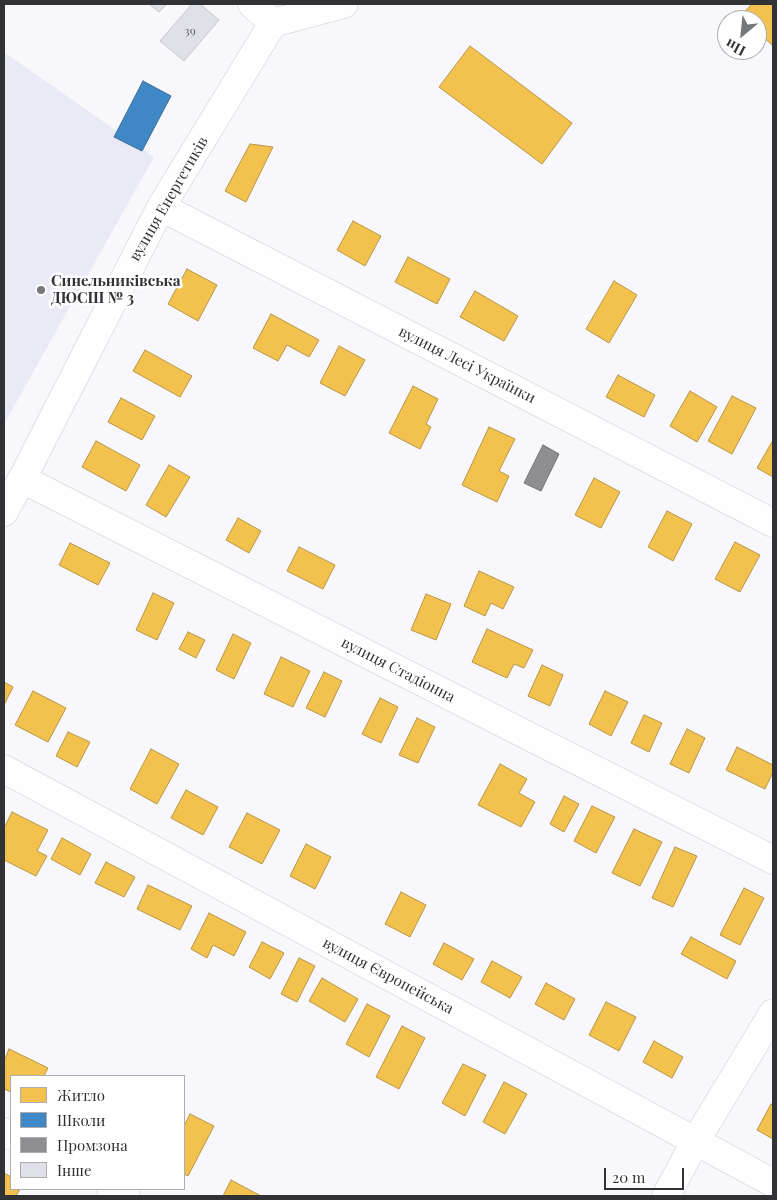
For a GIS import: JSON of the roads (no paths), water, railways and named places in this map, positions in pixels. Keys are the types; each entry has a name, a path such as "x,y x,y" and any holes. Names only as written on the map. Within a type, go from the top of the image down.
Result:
{"street":[{"path":"252,4 273,23 344,4"},
{"name":"вулиця Енергетиків","path":"4,512 161,207 273,23"},
{"name":"вулиця Лесі Українки","path":"161,207 773,523"},
{"name":"вулиця Стадіонна","path":"22,479 773,860"},
{"name":"вулиця Європейська","path":"4,768 773,1183"},
{"path":"666,1196 695,1142 773,1013"},
{"path":"113,1190 126,1196"}],"place":[{"name":"Синельниківська ДЮСШ № 3","path":"41,290"}]}
